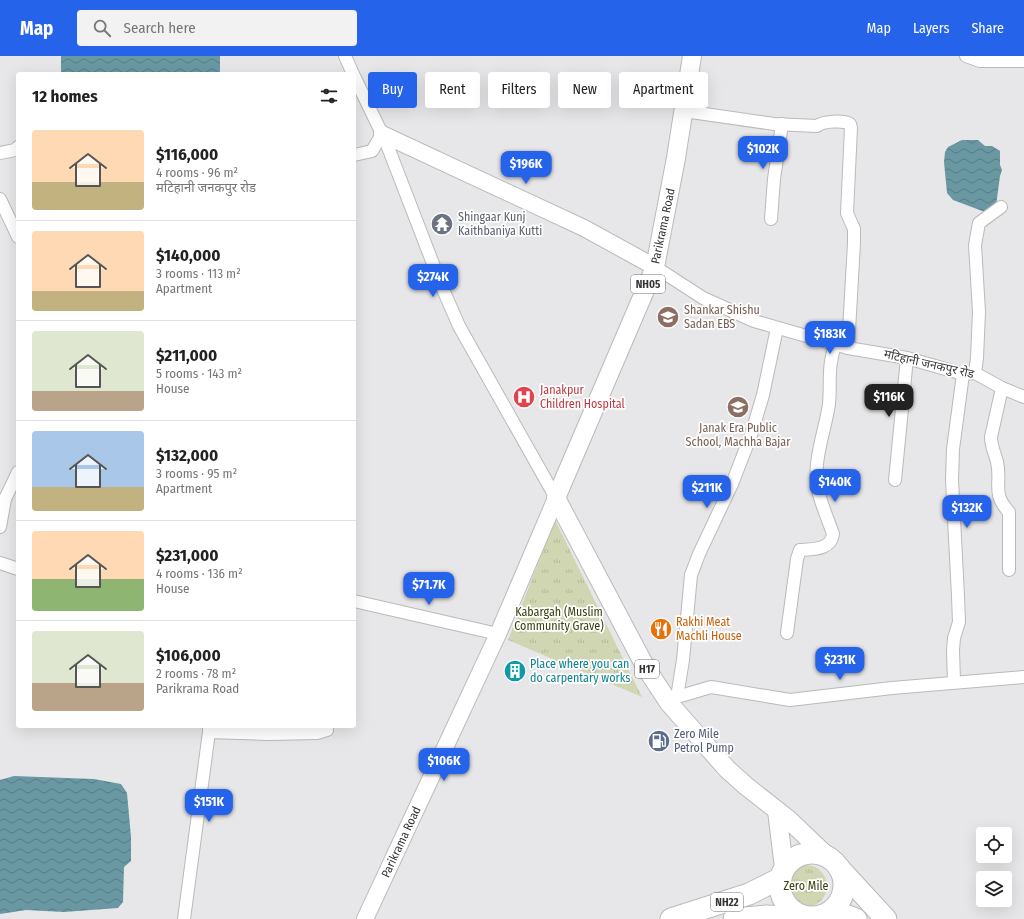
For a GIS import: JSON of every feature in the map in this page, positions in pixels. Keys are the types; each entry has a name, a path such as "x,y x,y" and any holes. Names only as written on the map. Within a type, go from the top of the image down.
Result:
{"highway":[{"name":"NH22","path":"671,919 744,896 782,873 792,860 809,853 820,854 835,863 886,919"},
{"path":"816,917 835,908 842,895 844,881 835,863"},
{"name":"NH22","path":"782,873 780,893 786,905 796,913 816,917"},
{"name":"NH22","path":"734,919 766,916 848,916 856,919"}],"main road":[{"name":"Parikrama Road","path":"556,498 655,267 671,186 692,56"},
{"name":"H17","path":"556,498 646,668 727,768 746,786 801,830 835,863"},
{"path":"777,810 782,873"}],"street":[{"path":"344,56 352,72"},
{"path":"966,56 980,61 1024,61"},
{"path":"356,79 382,134 403,184 442,287 459,326 556,498"},
{"path":"684,111 782,124 817,126 820,124 847,122 850,124 848,213 854,229 854,243 848,348"},
{"path":"771,219 774,179 782,124"},
{"path":"356,155 372,151 382,134"},
{"path":"382,134 584,228 655,267"},
{"path":"0,153 16,149"},
{"path":"0,199 16,233"},
{"path":"954,682 954,638 959,622 952,480 953,449 969,374 977,358 979,312 975,245 979,223 1001,207"},
{"name":"मटिहानी जनकपुर रोड","path":"655,267 703,298 754,320 848,348 907,358 969,374 1024,397"},
{"path":"673,700 682,660 691,575 699,554 732,484 751,435 763,395 777,328"},
{"path":"787,633 797,559 800,550 823,547 831,543 833,534 818,489 817,475 818,458 829,404 830,362 836,344"},
{"path":"895,480 907,358"},
{"path":"1002,388 991,437 991,445 997,462 998,495 1001,504 1009,512 1009,570"},
{"path":"0,527 5,500 16,478"},
{"name":"NH05","path":"498,634 556,498"},
{"path":"0,563 16,568"},
{"path":"356,601 498,634"},
{"name":"Parikrama Road","path":"365,919 498,634"},
{"path":"673,700 711,688 790,700 892,688 1024,676"},
{"path":"184,919 209,729 268,734 317,733 327,730 327,728"}],"green space":[{"name":"Kabargah (Muslim Community Grave)","path":"555,520 642,697 508,640"},
{"name":"Zero Mile","path":"802,865 810,865 818,868 824,874 827,886 824,898 818,904 810,907 802,907 794,904 788,898 785,890 785,882 788,874 794,868"}],"water":[{"path":"61,56 220,56 220,72 61,72"},
{"path":"962,140 978,140 985,146 992,146 1000,151 1000,165 1002,170 996,206 985,212 953,200 947,193 944,162 945,152 948,147"},
{"path":"14,776 94,779 121,784 127,793 131,837 131,861 124,867 123,902 118,908 64,912 26,910 0,914 0,780"}],"place":[{"name":"Shingaar Kunj Kaithbaniya Kutti","path":"442,224"},
{"name":"Shankar Shishu Sadan EBS","path":"668,317"},
{"name":"Janakpur Children Hospital","path":"524,397"},
{"name":"Janak Era Public School, Machha Bajar","path":"738,407"},
{"name":"Rakhi Meat Machli House","path":"661,629"},
{"name":"Place where you can do carpentary works","path":"515,671"},
{"name":"Zero Mile Petrol Pump","path":"659,741"}]}
